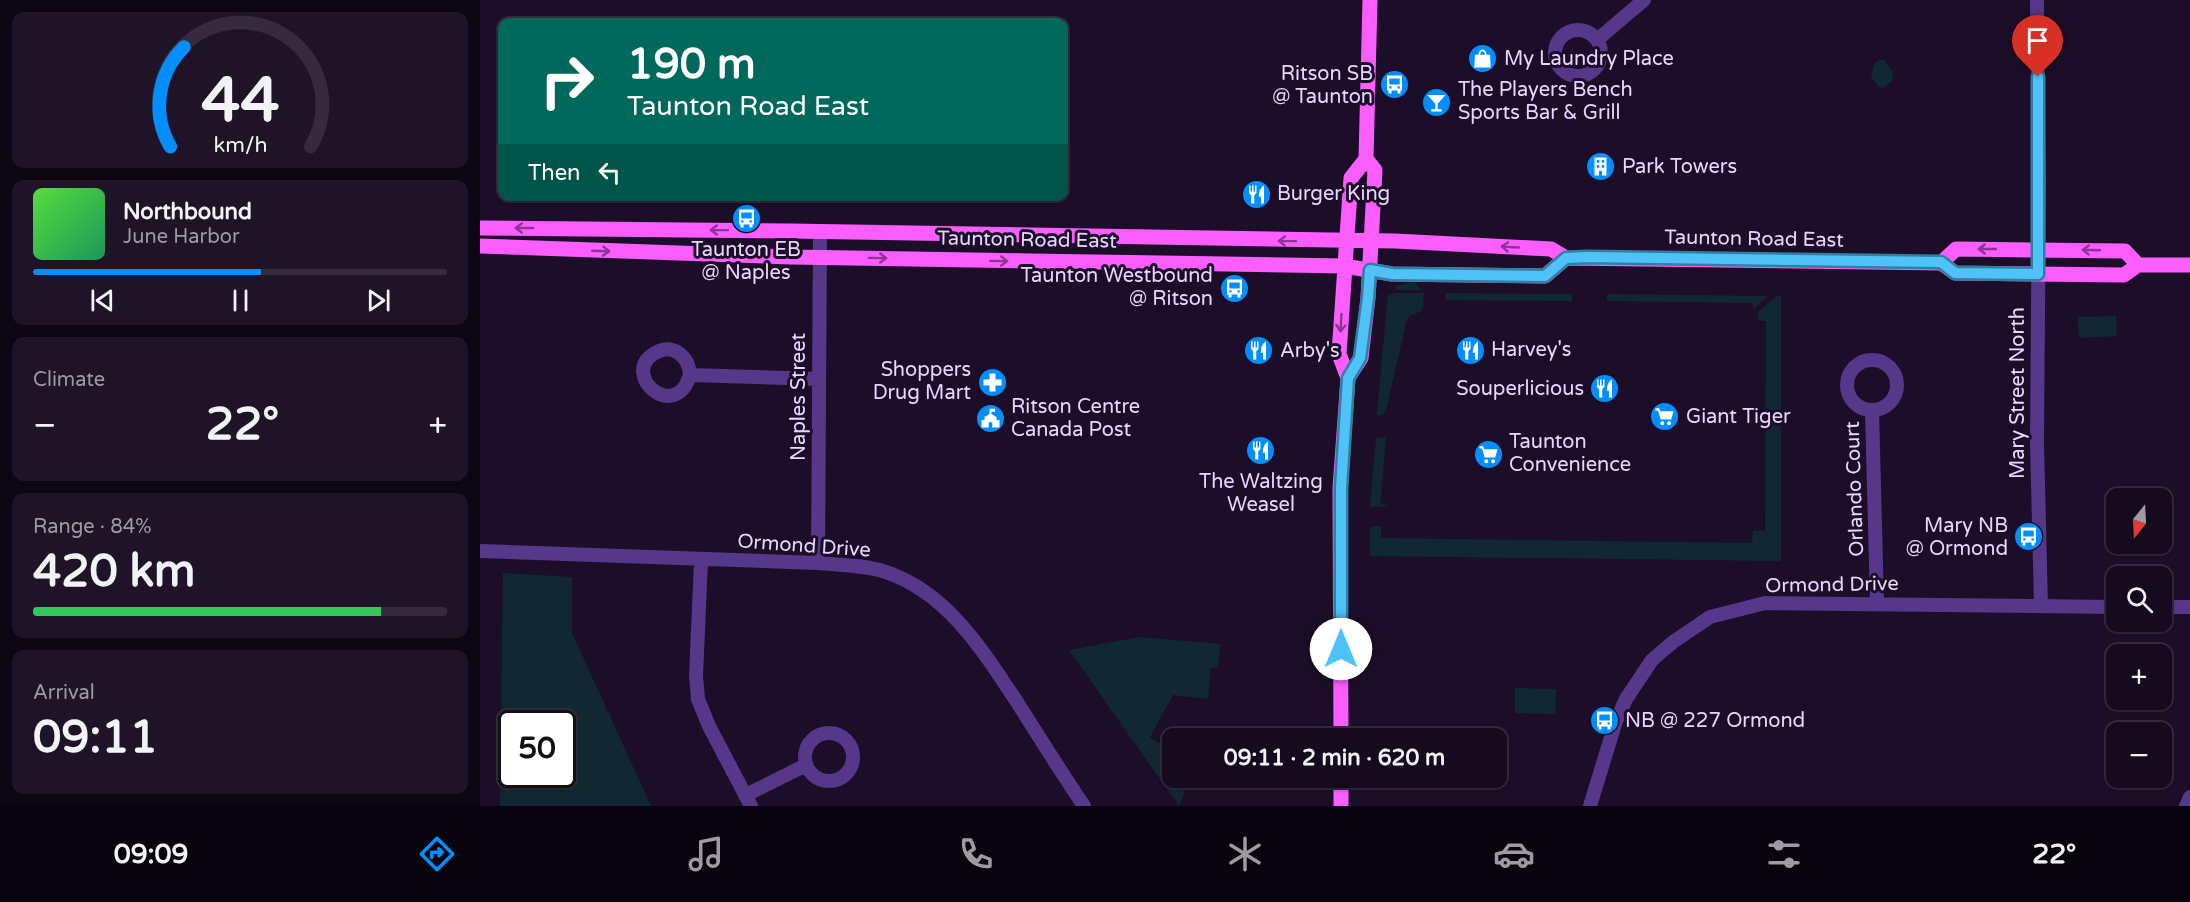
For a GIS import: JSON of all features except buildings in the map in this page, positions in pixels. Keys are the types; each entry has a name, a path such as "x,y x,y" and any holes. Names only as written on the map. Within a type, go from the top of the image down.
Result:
{"main road":[{"path":"1341,728 1341,488 1348,378 1339,354 1351,178 1366,159 1370,0"},
{"path":"1348,378 1360,358 1368,298 1375,170 1366,159"},
{"name":"Taunton Road East","path":"480,228 1372,241 1551,249 1566,258 1941,262 1955,273 2124,275 2138,265 2190,265"},
{"name":"Taunton Road East","path":"480,246 819,257 1344,266 1392,274 1545,276 1566,258"},
{"name":"Taunton Road East","path":"1941,262 1956,249 2125,251 2138,265"},
{"path":"1341,788 1341,806"}],"street":[{"path":"1598,40 1644,0"},
{"name":"Mary Street North","path":"2037,0 2037,443 2041,606"},
{"name":"Naples Street","path":"818,564 820,232"},
{"path":"690,375 819,379"},
{"name":"Orlando Court","path":"1872,410 1877,603"},
{"name":"Ormond Drive","path":"480,552 818,564 886,572 931,597 960,622 984,652 1078,804"},
{"path":"701,561 696,676 699,699 709,726 748,800 806,765"},
{"name":"Ormond Drive","path":"1590,806 1616,721 1626,699 1652,660 1710,616 1765,603 2106,607"},
{"path":"2172,607 2190,607"},
{"path":"2186,806 2190,797"}],"shaded area":[{"path":"1879,60 1884,60 1893,72 1892,81 1883,88 1879,87 1871,77 1874,64"},
{"path":"1414,282 1422,290 1397,290 1395,286"},
{"path":"1394,293 1424,293 1423,308 1407,319 1386,410 1382,415 1377,415 1387,303 1388,296"},
{"path":"1445,293 1570,294 1573,297 1572,301 1445,300"},
{"path":"1607,294 1768,296 1753,309 1753,303 1607,301"},
{"path":"1777,296 1781,296 1781,561 1370,556 1370,527 1381,526 1381,538 1752,543 1753,531 1765,531 1766,321 1758,321 1758,312"},
{"path":"2116,316 2117,336 2079,338 2078,317"},
{"path":"1386,437 1380,504 1391,506 1370,507 1376,438"},
{"path":"503,573 572,577 572,633 651,806 500,806 500,788 576,788 576,710 501,710"},
{"path":"1140,637 1220,644 1218,667 1211,668 1208,699 1173,695 1150,737 1162,745 1162,782 1069,650"},
{"path":"1515,688 1556,689 1555,714 1515,713"},
{"path":"1166,788 1186,788 1179,806"}],"place":[{"name":"My Laundry Place","path":"1483,59"},
{"name":"Ritson SB @ Taunton","path":"1394,85"},
{"name":"The Players Bench Sports Bar & Grill","path":"1437,102"},
{"name":"Park Towers","path":"1601,167"},
{"name":"Burger King","path":"1256,194"},
{"name":"Taunton EB @ Naples","path":"746,219"},
{"name":"Taunton Westbound @ Ritson","path":"1234,288"},
{"name":"Harvey's","path":"1470,350"},
{"name":"Arby's","path":"1259,351"},
{"name":"Shoppers Drug Mart","path":"992,382"},
{"name":"Souperlicious","path":"1605,389"},
{"name":"Giant Tiger","path":"1665,417"},
{"name":"Ritson Centre Canada Post","path":"990,419"},
{"name":"The Waltzing Weasel","path":"1261,451"},
{"name":"Taunton Convenience","path":"1488,454"},
{"name":"Mary NB @ Ormond","path":"2029,537"},
{"name":"NB @ 227 Ormond","path":"1604,721"}],"route":[{"path":"1341,649 1341,488 1348,378 1360,358 1370,270 1392,274 1545,276 1566,258 1588,257 1941,262 1955,273 2038,274 2038,77"}]}
